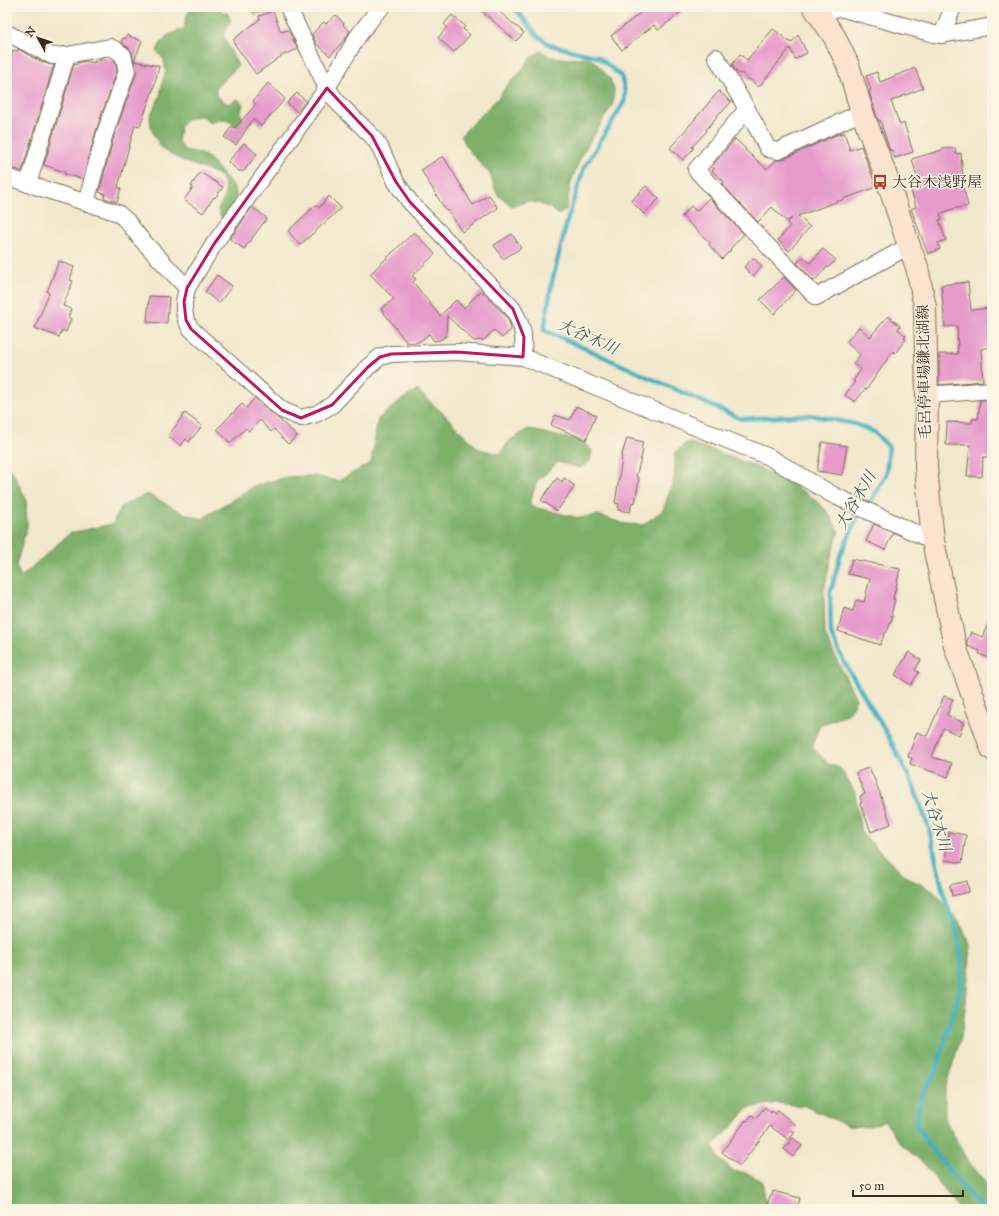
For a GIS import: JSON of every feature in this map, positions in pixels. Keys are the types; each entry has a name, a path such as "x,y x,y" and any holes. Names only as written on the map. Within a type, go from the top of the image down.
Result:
{"main road":[{"name":"毛呂停車場鎌北湖線","path":"816,10 834,36 848,65 862,112 886,176 917,267 925,307 927,395 926,467 933,541 955,646 992,749"}],"street":[{"path":"288,7 327,88 338,103 372,136 380,147 396,182 410,202 513,309 521,324 524,337 523,356"},
{"path":"382,7 358,36 327,88 214,244 187,288 184,311 186,320 191,329 282,410 301,418 316,414 332,405 368,367 380,357 391,354 457,352 523,356 769,457 833,495 933,541"},
{"path":"942,34 953,7"},
{"path":"816,10 840,8 934,34 992,26"},
{"path":"7,33 52,56 67,55 110,47 123,55 127,71 105,133 86,203"},
{"path":"28,184 67,55"},
{"path":"716,57 747,109 768,149 778,151 862,112"},
{"path":"747,109 696,170 816,297 909,246"},
{"path":"7,177 118,213 127,221 140,238 187,288"},
{"path":"927,395 992,390"}],"highlighted area":[{"path":"327,88 372,136 396,182 410,202 513,309 524,337 523,357 457,352 391,354 380,357 368,367 332,405 301,418 282,410 191,329 186,320 184,302 187,288 214,244"}],"green space":[{"path":"191,7 219,7 219,10 228,14 231,22 223,35 238,66 216,88 216,96 228,104 238,99 243,104 241,112 243,123 238,126 223,119 209,123 204,116 197,116 188,119 181,125 178,140 184,150 200,153 210,159 235,188 237,200 227,217 221,217 218,209 225,197 225,185 219,175 187,163 163,150 151,128 150,116 160,96 166,71 164,60 157,51 164,39 175,32 184,29 186,18"},
{"path":"250,7 277,7 255,15"},
{"path":"541,51 551,57 570,59 584,57 595,62 610,79 614,89 613,104 582,154 571,182 566,210 559,215 550,208 538,203 527,201 512,206 497,194 490,174 468,149 461,135 499,97 507,85 521,72 530,58"},
{"path":"417,390 479,449 500,454 509,441 528,429 580,440 592,450 590,461 580,468 558,462 537,481 529,506 579,518 598,515 625,524 643,525 663,510 674,479 675,453 688,442 743,461 780,478 813,498 829,513 839,532 832,552 824,591 825,635 856,699 849,713 819,726 812,747 828,764 840,768 855,792 861,833 907,877 933,891 958,920 971,945 966,1003 961,1038 945,1088 945,1119 966,1158 992,1191 992,1202 983,1209 959,1209 925,1165 899,1142 885,1121 867,1127 848,1126 805,1106 776,1103 748,1108 731,1128 712,1145 719,1159 733,1171 747,1173 762,1181 766,1204 765,1209 7,1209 7,468 12,471 26,499 27,527 16,565 21,577 70,533 112,524 122,506 147,494 183,513 202,519 254,486 287,477 314,476 338,481 371,463 378,419 398,402"}],"building":[{"path":"477,7 494,7 524,33 516,41"},
{"path":"648,7 688,7 658,30 654,25 622,50 611,36"},
{"path":"273,11 281,32 288,30 298,49 283,55 256,74 233,40 260,19 259,16"},
{"path":"336,15 344,24 343,25 350,31 346,38 330,56 316,43 312,34 324,22 326,24"},
{"path":"452,15 465,26 463,29 470,35 454,52 438,38 447,27 444,24"},
{"path":"773,29 791,43 798,35 807,53 795,59 790,48 759,87 735,70 732,65 740,54 747,60"},
{"path":"127,35 142,41 134,61 129,48 121,42"},
{"path":"18,49 31,57 54,65 22,171 7,167 7,75 13,50 17,51"},
{"path":"102,58 115,61 117,71 96,131 83,179 64,174 65,172 44,165 74,64 76,65 77,63 86,61 94,63 98,60 101,61"},
{"path":"134,61 159,66 154,87 140,126 135,125 118,187 121,188 117,202 104,198 105,194 99,192 114,136 136,74"},
{"path":"915,68 923,88 891,101 900,125 904,123 913,152 895,158 892,150 890,151 880,120 878,120 866,76 877,72 880,82"},
{"path":"268,83 285,99 261,126 253,119 236,145 224,137 232,126 235,128 256,104 253,101"},
{"path":"719,91 731,102 722,112 721,111 706,130 707,131 692,147 694,148 683,160 670,148"},
{"path":"297,93 306,101 297,112 287,103"},
{"path":"844,132 850,150 861,146 876,187 798,216 810,227 789,251 778,240 790,226 787,223 792,218 786,221 772,207 758,222 722,184 724,182 712,171 714,169 712,166 735,139 767,169 776,160 782,160"},
{"path":"244,143 257,154 244,171 239,171 228,162"},
{"path":"955,148 956,154 961,153 964,193 968,206 952,209 940,214 942,219 939,220 946,240 938,243 940,249 928,254 911,209 916,207 911,190 920,188 912,159 942,149"},
{"path":"443,156 473,205 489,195 498,208 462,232 448,210 446,211 421,170"},
{"path":"200,172 223,187 203,213 184,200 193,187 191,186"},
{"path":"646,186 659,199 644,214 631,201"},
{"path":"329,196 341,208 300,245 288,231 316,205 319,208"},
{"path":"709,198 744,234 722,259 709,245 710,243 682,216 691,206 696,211"},
{"path":"252,207 267,218 244,249 230,239"},
{"path":"414,232 435,254 412,276 416,279 413,282 440,316 456,300 464,308 481,291 507,317 511,330 502,338 494,330 484,340 474,341 447,316 446,336 440,340 434,341 429,334 419,342 407,343 381,309 394,299 370,274"},
{"path":"512,234 521,248 503,259 494,245"},
{"path":"823,249 836,260 814,281 797,263 803,257 810,263"},
{"path":"753,258 762,266 753,276 744,267"},
{"path":"59,261 74,267 70,280 73,281 63,306 71,309 68,317 71,319 66,332 62,330 59,337 35,328 49,293 47,292"},
{"path":"217,275 232,286 219,303 205,292"},
{"path":"784,277 796,290 774,314 760,300"},
{"path":"968,282 971,310 990,308 992,323 992,347 981,349 983,381 939,385 939,354 958,354 957,326 945,327 941,285"},
{"path":"149,296 169,297 167,323 147,322"},
{"path":"888,316 900,326 898,329 906,336 904,338 906,339 895,353 893,351 866,390 865,389 855,402 845,395 855,382 853,381 861,369 853,364 860,355 846,342 859,327 870,337"},
{"path":"255,398 297,436 288,444 274,429 271,432 260,420 249,431 246,428 230,443 217,429 242,404 246,408"},
{"path":"980,400 992,400 992,458 983,457 982,477 967,476 970,445 946,445 947,422 972,423 972,419 978,419"},
{"path":"576,406 596,415 586,440 551,425 555,415 570,420"},
{"path":"185,413 202,426 189,442 186,439 181,446 168,436"},
{"path":"627,438 643,442 641,449 643,450 636,477 639,478 635,503 632,502 630,512 618,510 619,504 615,503 621,458"},
{"path":"822,442 847,446 842,475 817,471"},
{"path":"557,478 562,482 564,478 575,486 557,511 541,500"},
{"path":"874,524 893,533 885,550 866,541"},
{"path":"852,559 900,569 893,599 895,599 891,616 893,616 880,645 838,631 844,608 853,611 856,600 864,602 870,579 848,574"},
{"path":"992,615 992,659 979,654 980,651 968,646 967,641 971,632 982,637"},
{"path":"909,652 921,660 915,670 919,672 911,685 895,675"},
{"path":"944,696 953,699 947,715 964,723 959,735 943,728 932,757 952,763 948,777 910,764 912,758 908,757 917,732 927,736"},
{"path":"869,767 891,824 871,832 860,803 862,803 860,796 865,794 856,773"},
{"path":"949,832 966,835 962,863 945,860"},
{"path":"967,881 969,892 952,896 950,885"},
{"path":"765,1107 771,1113 772,1111 776,1114 778,1111 796,1125 792,1130 795,1132 789,1140 770,1126 740,1166 722,1152 746,1120 747,1121 752,1115 756,1118"},
{"path":"793,1138 802,1146 793,1157 784,1149"},
{"path":"773,1191 800,1198 797,1209 766,1209"}],"waterway":[{"name":"大谷木川","path":"514,7 538,36 550,45 598,57 621,76 625,92 624,102 584,168 567,221 552,282 544,330 741,419 811,415 855,424 874,432 889,447 886,475 872,499 858,516 840,556 830,594 831,634 845,664 885,730 912,783 929,828 943,892 958,937 962,966 960,990 936,1070 920,1100 916,1125 930,1147 982,1209"}],"place":[{"name":"大谷木浅野屋","path":"880,182"}]}
